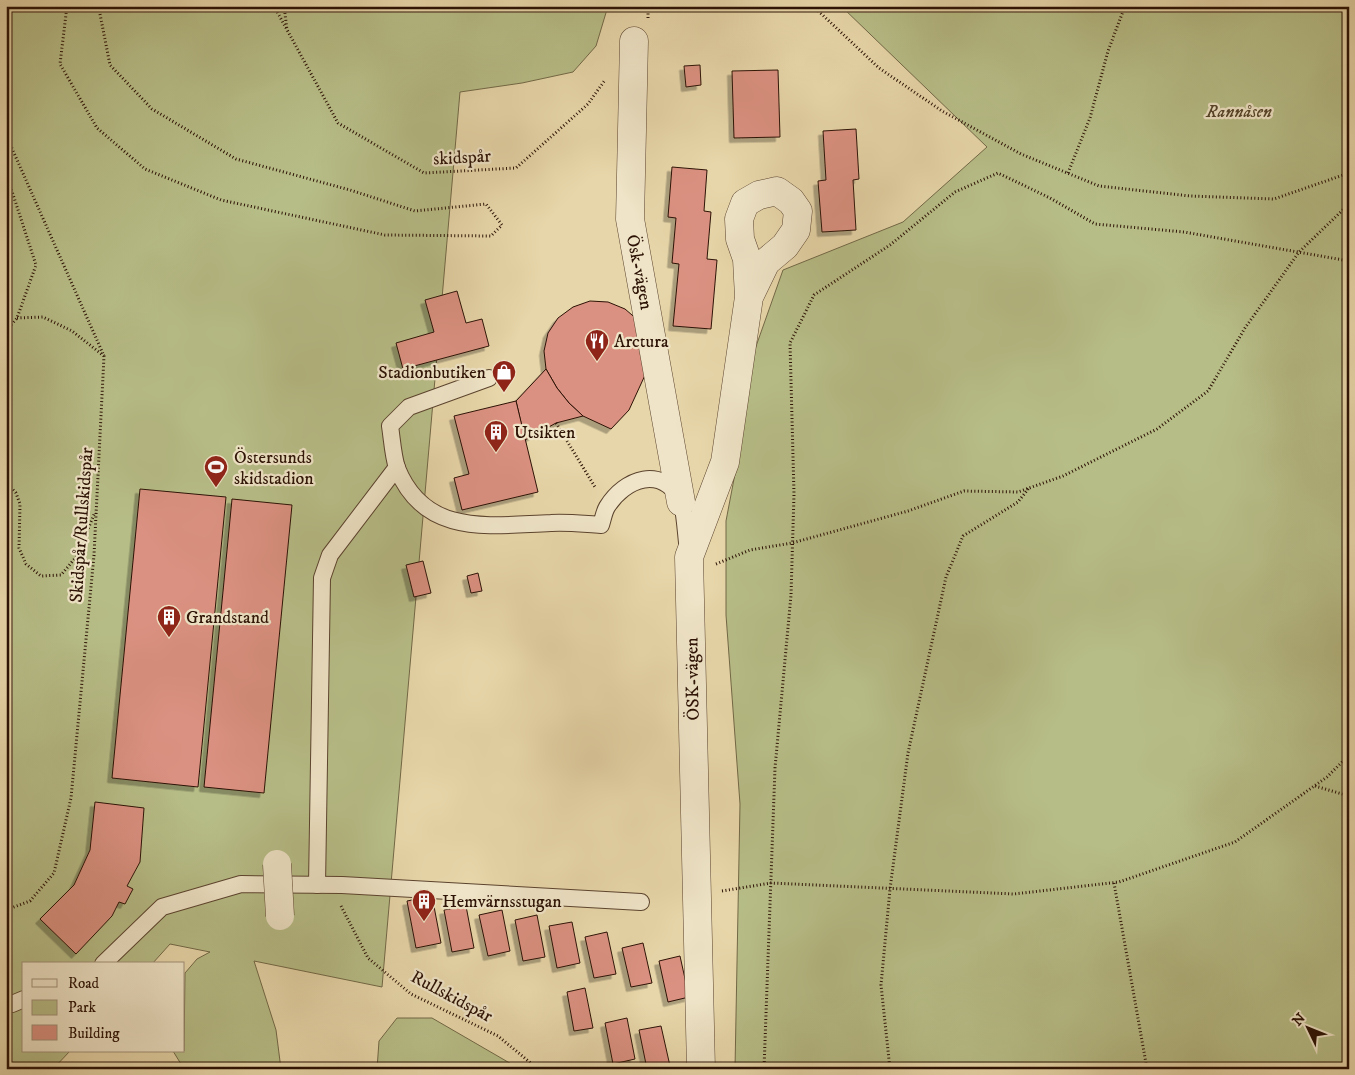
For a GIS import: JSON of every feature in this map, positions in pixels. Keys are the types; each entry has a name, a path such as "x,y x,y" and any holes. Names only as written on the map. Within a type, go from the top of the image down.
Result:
{"street":[{"name":"Ösk-vägen","path":"634,40 630,219 681,502"},
{"name":"ÖSK-vägen","path":"701,1069 689,567 725,462 749,297"},
{"path":"277,864 280,916"}],"lane":[{"path":"489,378 410,407 390,426 397,467 412,494 434,514 457,523 601,525 607,507 622,491 637,480 655,478 669,485 681,502 689,567"},
{"path":"318,885 322,578 330,555 397,467"},
{"path":"105,962 162,907 241,884 318,885 641,902"},
{"path":"6,1003 12,1004 22,1000"}],"path":[{"path":"67,6 60,64 97,128 145,169 221,200 385,235 490,236 502,225 486,204 415,211 350,190 236,159 152,108 110,65 100,14 102,6"},
{"path":"274,6 288,33"},
{"name":"skidspår","path":"284,6 288,33 338,123 424,173 516,168 588,104 648,20 648,6"},
{"path":"813,6 879,68 942,111 1021,154 1099,186 1190,196 1274,199 1349,173"},
{"path":"1068,173 1090,118 1108,51 1125,6"},
{"name":"Skidspår/Rullskidspår","path":"6,135 104,356 97,509 81,697 69,808 54,873 30,901 6,910"},
{"path":"6,173 36,265 17,318 6,331"},
{"path":"764,1069 775,768 791,595 794,494 790,343 814,295 890,245 955,192 998,173 1050,198 1095,224 1184,232 1349,261"},
{"path":"689,567 750,550 792,543 908,511 964,491 1018,492 1063,476 1157,429 1208,390 1245,328 1299,252 1349,204"},
{"path":"17,318 43,317 72,331 104,356"},
{"path":"556,423 607,507"},
{"path":"6,482 16,493 20,504 19,548 26,564 41,576 61,575 77,556 97,509"},
{"path":"890,1069 881,985 890,889 908,753 946,577 963,536 1018,502 1029,488"},
{"path":"698,909 723,890 771,883 1014,894 1114,883 1236,842 1327,777 1349,755"},
{"path":"1314,786 1349,796"},
{"path":"1114,883 1147,1069"},
{"name":"Rullskidspår","path":"318,885 336,895 368,958 411,994 498,1036 538,1069"}],"green space":[{"name":"Östersunds skidstadion","path":"6,6 608,6 596,46 573,72 522,83 460,92 382,987 254,961 276,1030 281,1069 184,1069 174,1052 185,1052 185,973 197,959 210,952 170,944 154,962 22,962 22,1052 69,1052 53,1069 6,1069"},
{"name":"Rannåsen","path":"841,6 1349,6 1349,1069 735,1069 740,804 726,615 726,521 742,437 754,352 783,270 903,222 987,147"},
{"path":"397,1018 432,1018 520,1069 377,1069 379,1041"}],"building":[{"path":"700,65 701,85 686,87 684,66"},
{"path":"778,70 780,137 734,138 732,71"},
{"path":"856,129 859,179 853,180 856,230 822,232 818,181 826,180 823,131"},
{"path":"672,167 707,170 704,211 711,212 707,259 717,260 711,329 673,326 679,264 672,263 676,218 668,217"},
{"path":"457,291 466,323 482,319 489,346 403,369 396,343 434,332 425,300"},
{"name":"Arctura","path":"590,301 608,302 625,309 639,321 646,373 629,410 611,429 583,416 557,388 546,369 544,351 548,333 558,318 573,307"},
{"path":"546,369 557,388 583,416 556,423 525,440 516,401"},
{"name":"Utsikten","path":"516,401 538,492 462,510 454,478 469,474 454,416"},
{"name":"Grandstand","path":"140,489 226,497 198,787 112,778"},
{"name":"Grandstand","path":"232,499 292,505 264,793 204,787"},
{"path":"423,561 431,593 414,597 406,565"},
{"path":"478,573 482,591 471,593 467,576"},
{"path":"95,802 144,808 140,862 127,886 133,889 125,904 119,902 112,916 76,954 40,919 74,885 90,850"},
{"name":"Hemvärnsstugan","path":"432,896 441,943 416,948 407,901"},
{"path":"466,906 474,948 452,952 444,910"},
{"path":"502,910 510,951 488,956 479,915"},
{"path":"537,915 545,957 523,961 515,920"},
{"path":"572,922 580,963 557,968 549,926"},
{"path":"607,932 616,974 594,978 585,937"},
{"path":"643,943 652,983 631,987 622,948"},
{"path":"680,956 689,997 668,1002 659,961"},
{"path":"585,988 593,1028 574,1031 567,992"},
{"path":"627,1018 635,1059 613,1064 605,1023"},
{"path":"661,1026 670,1066 647,1069 639,1030"}],"place":[{"name":"Arctura","path":"597,362"},
{"name":"Stadionbutiken","path":"504,393"},
{"name":"Utsikten","path":"496,453"},
{"name":"Östersunds skidstadion","path":"216,488"},
{"name":"Grandstand","path":"169,638"},
{"name":"Hemvärnsstugan","path":"424,922"}]}
